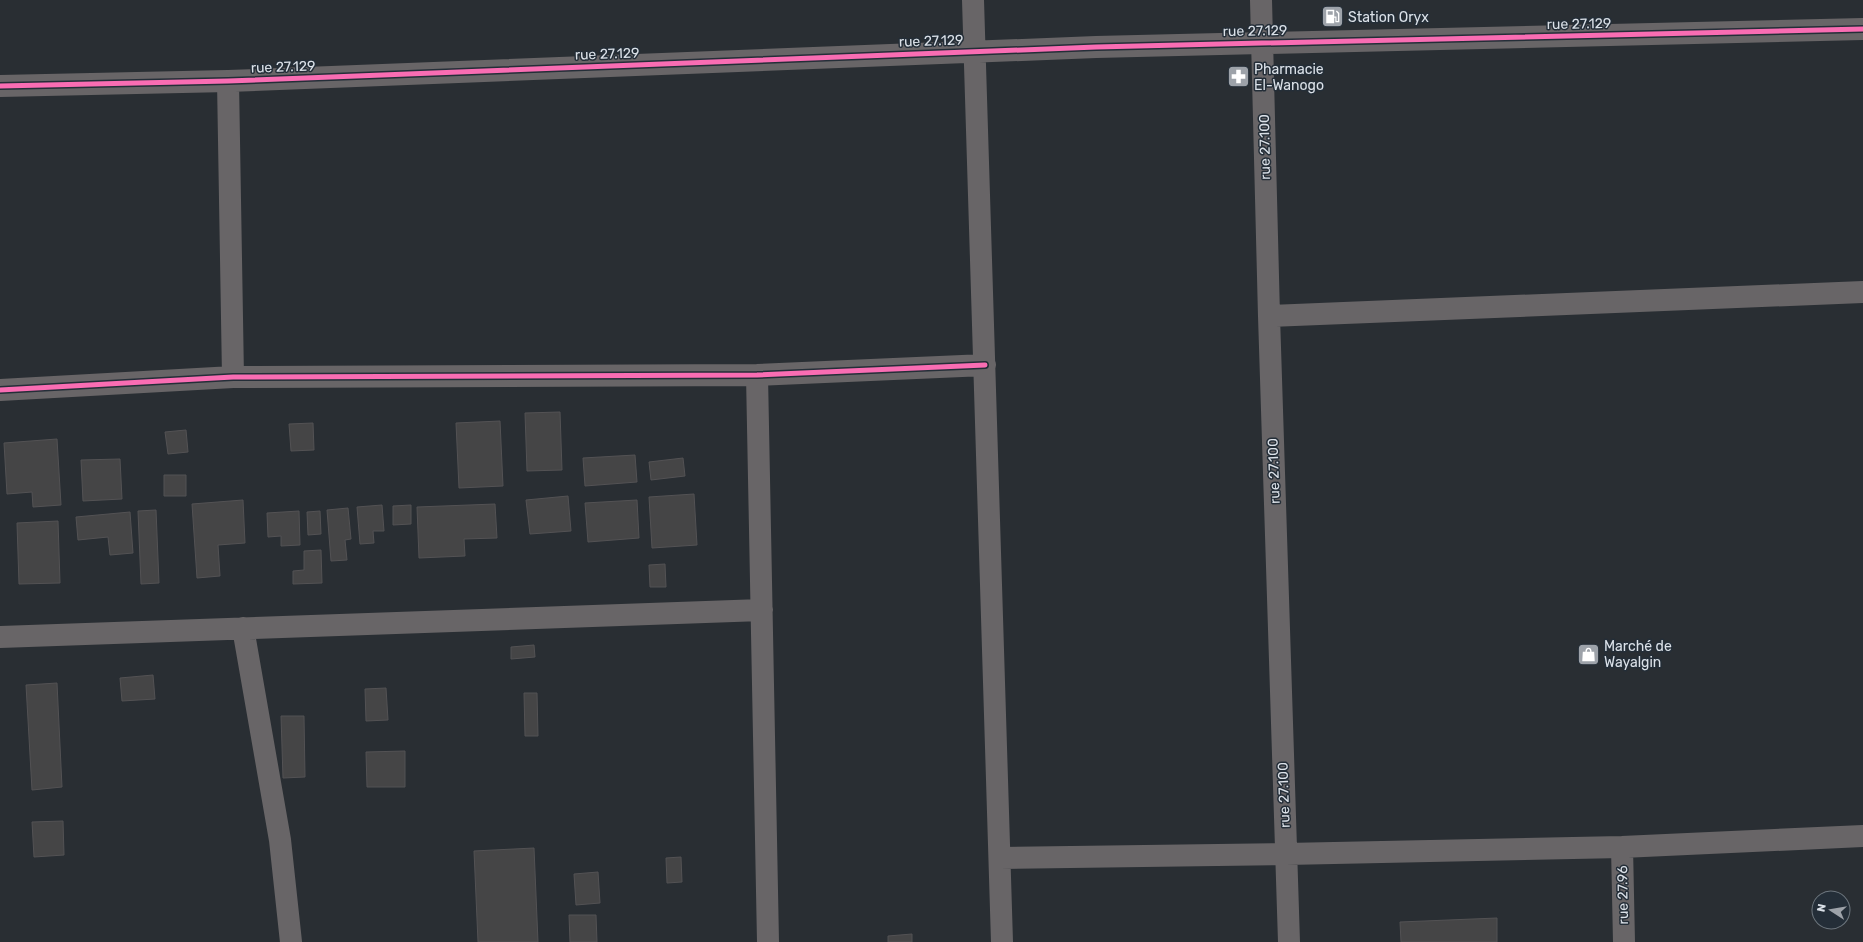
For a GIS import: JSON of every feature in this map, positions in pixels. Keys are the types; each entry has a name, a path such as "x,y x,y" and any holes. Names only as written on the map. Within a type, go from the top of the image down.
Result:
{"street":[{"path":"973,0 1002,942"},
{"name":"rue 27.100","path":"1261,0 1269,316 1289,942"},
{"name":"rue 27.129","path":"0,86 228,81 975,51 1863,29"},
{"path":"228,81 233,377"},
{"path":"1269,316 1863,292"},
{"path":"0,390 233,377 757,375 985,365"},
{"path":"757,375 768,942"},
{"path":"0,637 762,610"},
{"path":"243,628 280,840 291,942"},
{"path":"1000,858 1622,847 1863,836"},
{"name":"rue 27.96","path":"1622,847 1624,942"}],"building":[{"path":"560,412 562,470 527,471 525,413"},
{"path":"500,421 503,486 459,488 456,423"},
{"path":"313,423 314,450 291,451 289,424"},
{"path":"186,430 188,452 168,454 165,432"},
{"path":"57,439 61,505 33,507 32,492 7,494 4,443"},
{"path":"635,455 637,482 585,486 583,458"},
{"path":"683,458 685,476 651,480 649,462"},
{"path":"120,459 122,499 83,501 81,460"},
{"path":"164,475 186,475 186,496 164,496"},
{"path":"694,494 697,545 652,548 649,497"},
{"path":"568,496 571,531 530,534 526,500"},
{"path":"243,500 245,543 218,545 220,576 197,578 192,504"},
{"path":"637,500 639,538 588,542 585,503"},
{"path":"495,504 497,538 464,539 465,556 419,558 417,507"},
{"path":"382,505 384,531 373,531 374,543 360,544 357,507"},
{"path":"411,505 411,524 393,525 393,506"},
{"path":"348,508 351,539 345,540 347,560 331,561 327,510"},
{"path":"156,510 159,583 141,584 138,511"},
{"path":"299,511 300,545 281,546 281,536 268,537 267,513"},
{"path":"320,511 321,534 308,535 307,512"},
{"path":"130,512 133,553 110,555 108,537 78,540 76,517"},
{"path":"58,521 60,583 19,584 17,523"},
{"path":"321,550 322,583 293,584 293,571 304,570 304,551"},
{"path":"665,564 666,587 650,587 649,565"},
{"path":"534,645 535,657 511,659 511,647"},
{"path":"153,675 155,699 122,701 120,678"},
{"path":"57,683 62,787 32,790 26,685"},
{"path":"386,688 388,720 366,721 365,689"},
{"path":"524,693 537,693 538,736 525,736"},
{"path":"281,716 304,716 305,777 283,778"},
{"path":"405,751 405,787 367,787 366,752"},
{"path":"63,821 64,855 34,857 32,822"},
{"path":"534,848 538,942 478,942 474,851"},
{"path":"681,857 682,882 667,883 666,858"},
{"path":"598,872 600,903 576,905 574,874"},
{"path":"569,915 596,915 597,942 570,942"},
{"path":"1497,918 1497,942 1401,942 1400,922"},
{"path":"912,934 912,942 888,942 888,936"}],"cycle path":[{"path":"0,86 228,81 1096,47 1863,29"},
{"path":"0,390 233,377 757,375 985,365"}],"place":[{"name":"Station Oryx","path":"1332,17"},
{"name":"Pharmacie El-Wanogo","path":"1239,77"},
{"name":"Marché de Wayalgin","path":"1588,654"}]}
